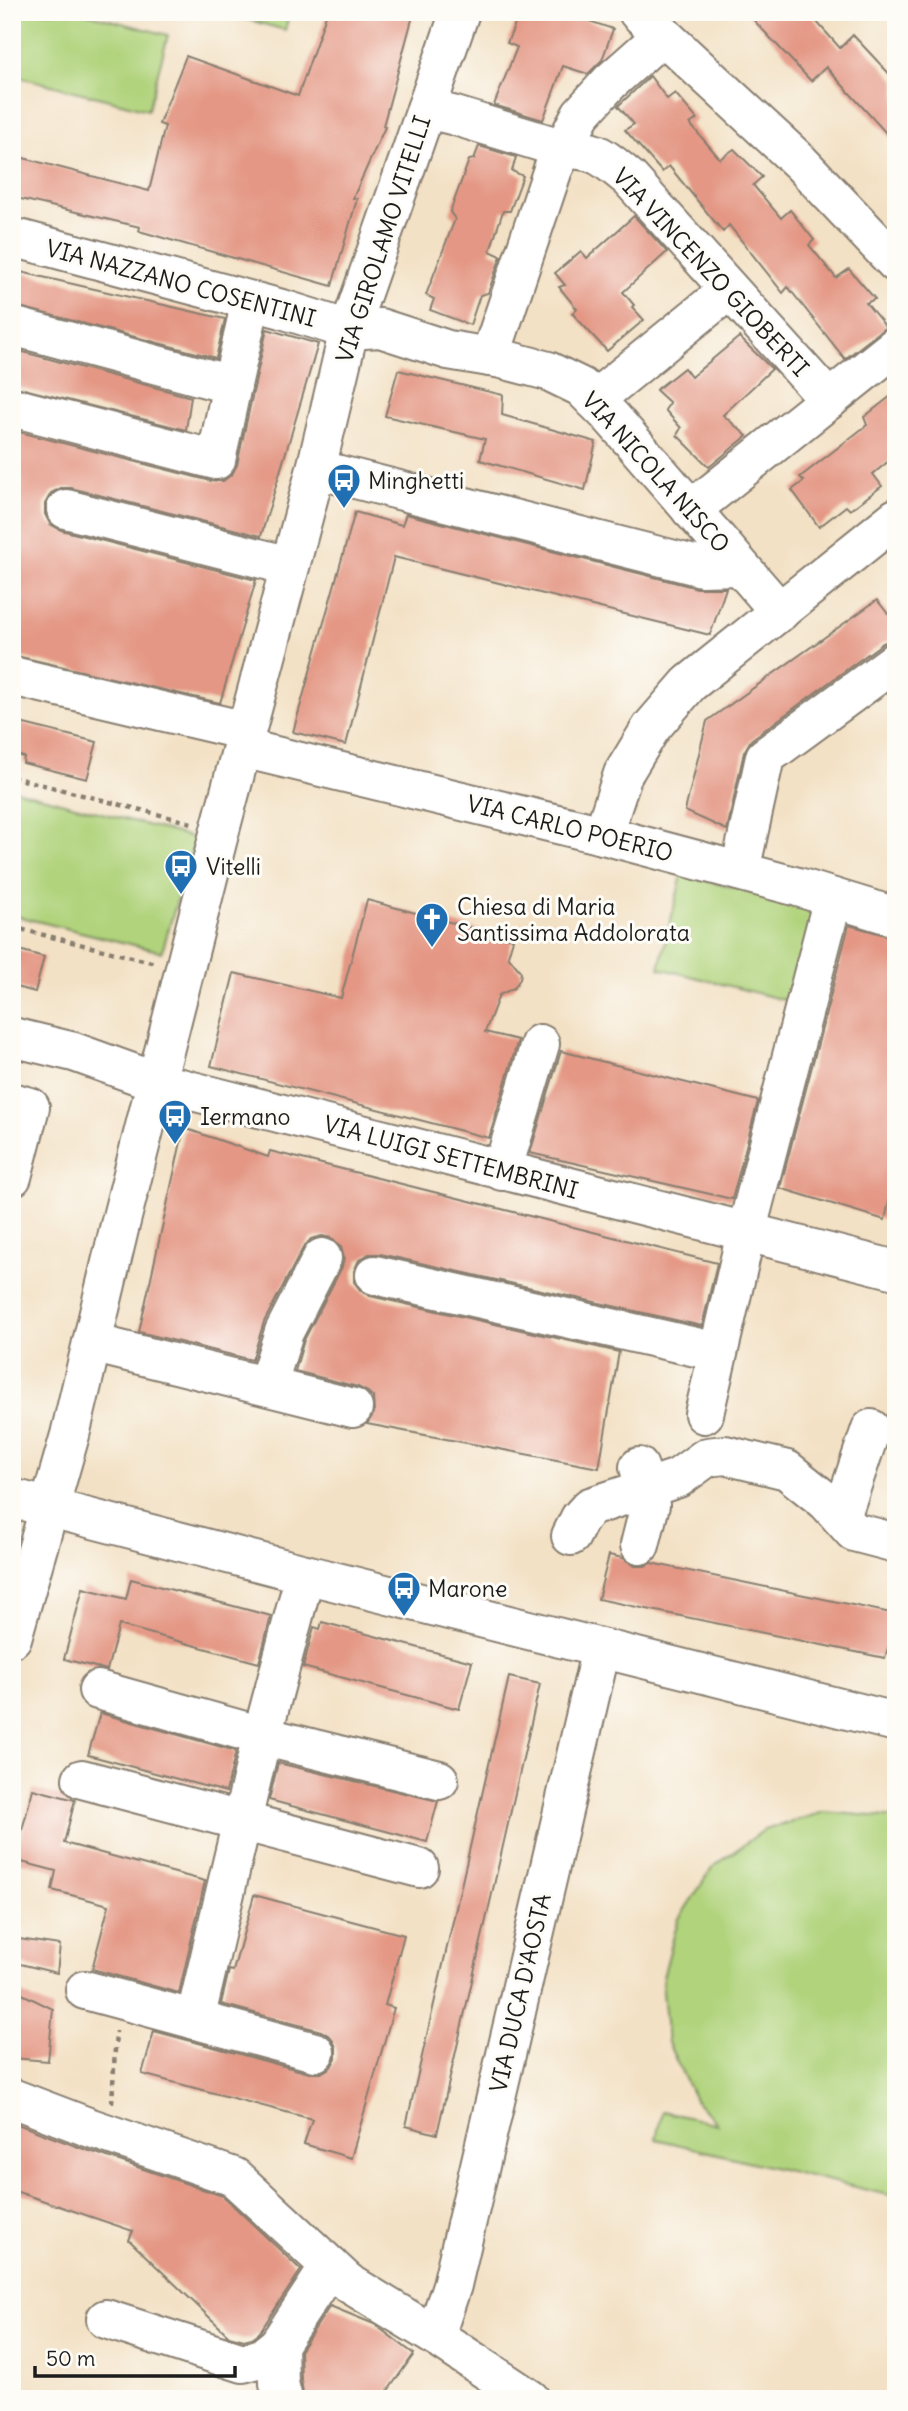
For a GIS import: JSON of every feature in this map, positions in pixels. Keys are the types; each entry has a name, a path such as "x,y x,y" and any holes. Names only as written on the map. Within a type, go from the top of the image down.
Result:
{"street":[{"name":"VIA GIROLAMO VITELLI","path":"12,1638 70,1435 349,330 460,12"},
{"path":"490,357 554,170 564,149 581,114 610,82 650,24 800,162 896,263"},
{"name":"VIA VINCENZO GIOBERTI","path":"426,109 564,149 583,149 599,154 630,179 829,400"},
{"name":"VIA NAZZANO COSENTINI","path":"12,237 349,330"},
{"path":"594,400 729,290"},
{"path":"12,407 216,460 251,301"},
{"path":"12,326 232,385"},
{"name":"VIA NICOLA NISCO","path":"349,330 380,328 448,350 548,371 581,387 780,612"},
{"path":"691,510 896,346"},
{"path":"316,469 702,567 740,566"},
{"path":"66,509 290,566"},
{"path":"603,835 623,774 650,728 689,684 896,519"},
{"path":"740,871 765,757 896,661"},
{"path":"12,676 244,739"},
{"name":"VIA CARLO POERIO","path":"244,739 740,871 896,917"},
{"path":"704,1415 746,1233 833,898"},
{"name":"VIA LUIGI SETTEMBRINI","path":"12,1037 75,1052 157,1082 896,1270"},
{"path":"502,1171 540,1044"},
{"path":"12,1102 30,1107 12,1177"},
{"path":"267,1386 284,1332 322,1258"},
{"path":"375,1275 718,1352"},
{"path":"92,1343 354,1408"},
{"path":"841,1517 872,1429"},
{"path":"571,1536 580,1518 590,1507 642,1476 678,1478 707,1457 726,1455 787,1470 827,1502 854,1532 896,1543"},
{"path":"640,1545 650,1505 642,1476"},
{"path":"12,1498 896,1723"},
{"path":"195,2020 241,1820 305,1574"},
{"name":"VIA DUCA D'AOSTA","path":"435,2336 452,2285 601,1649"},
{"path":"98,1690 262,1736 439,1780"},
{"path":"82,1779 419,1868"},
{"path":"101,1994 314,2052"},
{"path":"12,2098 234,2178 347,2282 530,2399"},
{"path":"106,2319 243,2363 262,2358 278,2345 330,2266"},
{"path":"278,2345 279,2383 283,2399"}],"path":[{"path":"12,777 196,824"},
{"path":"12,927 159,964"},
{"path":"101,1994 111,2135"}],"green space":[{"path":"12,12 80,12 168,35 148,110 12,75"},
{"path":"220,12 290,12 285,30"},
{"path":"12,789 195,838 162,952 12,915"},
{"path":"682,875 820,908 792,1002 659,968"},
{"path":"824,1812 896,1818 896,2197 656,2139 662,2111 717,2124 695,2100 668,2043 662,1981 678,1920 713,1867 764,1830"}],"building":[{"path":"327,12 414,12 383,126 385,127 353,198 357,199 332,286 139,231 140,227 12,197 12,155 149,191 165,126 159,124 186,56 298,96"},
{"path":"520,12 563,12 613,29 602,60 588,74 563,66 543,120 494,105 517,47 507,43"},
{"path":"746,12 808,12 840,48 853,35 896,81 896,144 826,67 811,81"},
{"path":"650,76 667,99 675,93 697,119 690,124 720,159 734,149 762,177 753,185 781,218 790,210 814,240 809,245 836,278 849,269 875,299 866,303 886,327 845,359 788,287 783,293 729,225 723,232 669,166 662,172 625,130 634,124 618,106"},
{"path":"479,146 516,157 512,171 523,176 510,211 503,211 490,251 501,256 488,293 480,295 470,325 430,310 434,299 426,295 455,219 450,212 469,160 474,159"},
{"path":"634,216 667,252 623,292 644,320 607,351 572,313 577,309 559,287 565,285 555,273 581,251 587,258"},
{"path":"12,270 225,319 216,358 12,305"},
{"path":"267,329 318,344 261,536 71,488 61,488 51,493 45,504 45,514 50,524 61,530 256,580 220,703 12,655 12,430 211,481 223,481 232,474 237,465"},
{"path":"739,337 772,369 723,415 747,436 709,467 677,435 681,428 665,410 670,403 656,390 684,368 691,377"},
{"path":"12,349 191,397 186,430 12,386"},
{"path":"398,370 503,395 502,415 596,442 585,490 480,460 485,439 385,416"},
{"path":"896,392 896,455 873,474 882,486 850,510 846,506 819,527 792,490 804,481 800,477 867,425 864,417"},
{"path":"355,512 402,525 406,514 697,588 726,588 710,635 394,557 346,745 293,732"},
{"path":"877,600 896,624 896,639 883,643 751,740 744,752 727,830 685,811 707,721"},
{"path":"12,721 97,742 87,779 23,763 24,757 12,754"},
{"path":"367,900 513,939 508,956 521,972 520,979 514,988 499,995 485,1032 518,1040 489,1138 211,1066 234,973 341,998"},
{"path":"849,925 896,938 896,1169 885,1220 780,1188"},
{"path":"12,948 44,957 35,992 12,986"},
{"path":"561,1051 758,1101 732,1199 530,1153"},
{"path":"184,1128 268,1157 270,1151 717,1263 702,1326 380,1254 369,1254 359,1260 354,1271 354,1282 361,1291 370,1296 619,1352 599,1468 367,1424 374,1413 373,1397 368,1392 295,1371 304,1340 342,1267 344,1258 341,1247 331,1238 322,1236 311,1239 303,1248 264,1322 252,1360 139,1332"},
{"path":"609,1555 623,1558 635,1566 651,1563 896,1614 896,1622 885,1658 598,1599"},
{"path":"131,1579 271,1616 259,1663 119,1625 107,1670 64,1659 83,1588 126,1599"},
{"path":"322,1622 472,1662 459,1709 303,1667 314,1627 320,1629"},
{"path":"509,1677 540,1684 437,2134 406,2126"},
{"path":"100,1713 236,1751 226,1792 88,1755"},
{"path":"278,1763 438,1801 427,1842 269,1800"},
{"path":"33,1789 75,1800 64,1843 205,1881 179,1993 92,1969 109,1905 52,1890 56,1871 14,1860"},
{"path":"254,1895 404,1935 385,2005 394,2008 351,2158 304,2144 312,2119 142,2074 154,2031 309,2073 321,2073 331,2067 336,2058 336,2047 331,2037 321,2031 221,2004 229,1970 233,1971"},
{"path":"12,1938 60,1945 57,1973 12,1962"},
{"path":"12,1989 53,2009 48,2061 12,2058"},
{"path":"12,2122 223,2196 301,2270 259,2333 244,2340 229,2336 129,2240 133,2231 12,2190"},
{"path":"330,2306 374,2324 414,2354 382,2399 304,2399 300,2351"}],"place":[{"name":"Minghetti","path":"344,510"},
{"name":"Vitelli","path":"181,896"},
{"name":"Chiesa di Maria Santissima Addolorata","path":"432,949"},
{"name":"Iermano","path":"175,1146"},
{"name":"Marone","path":"404,1618"}]}
